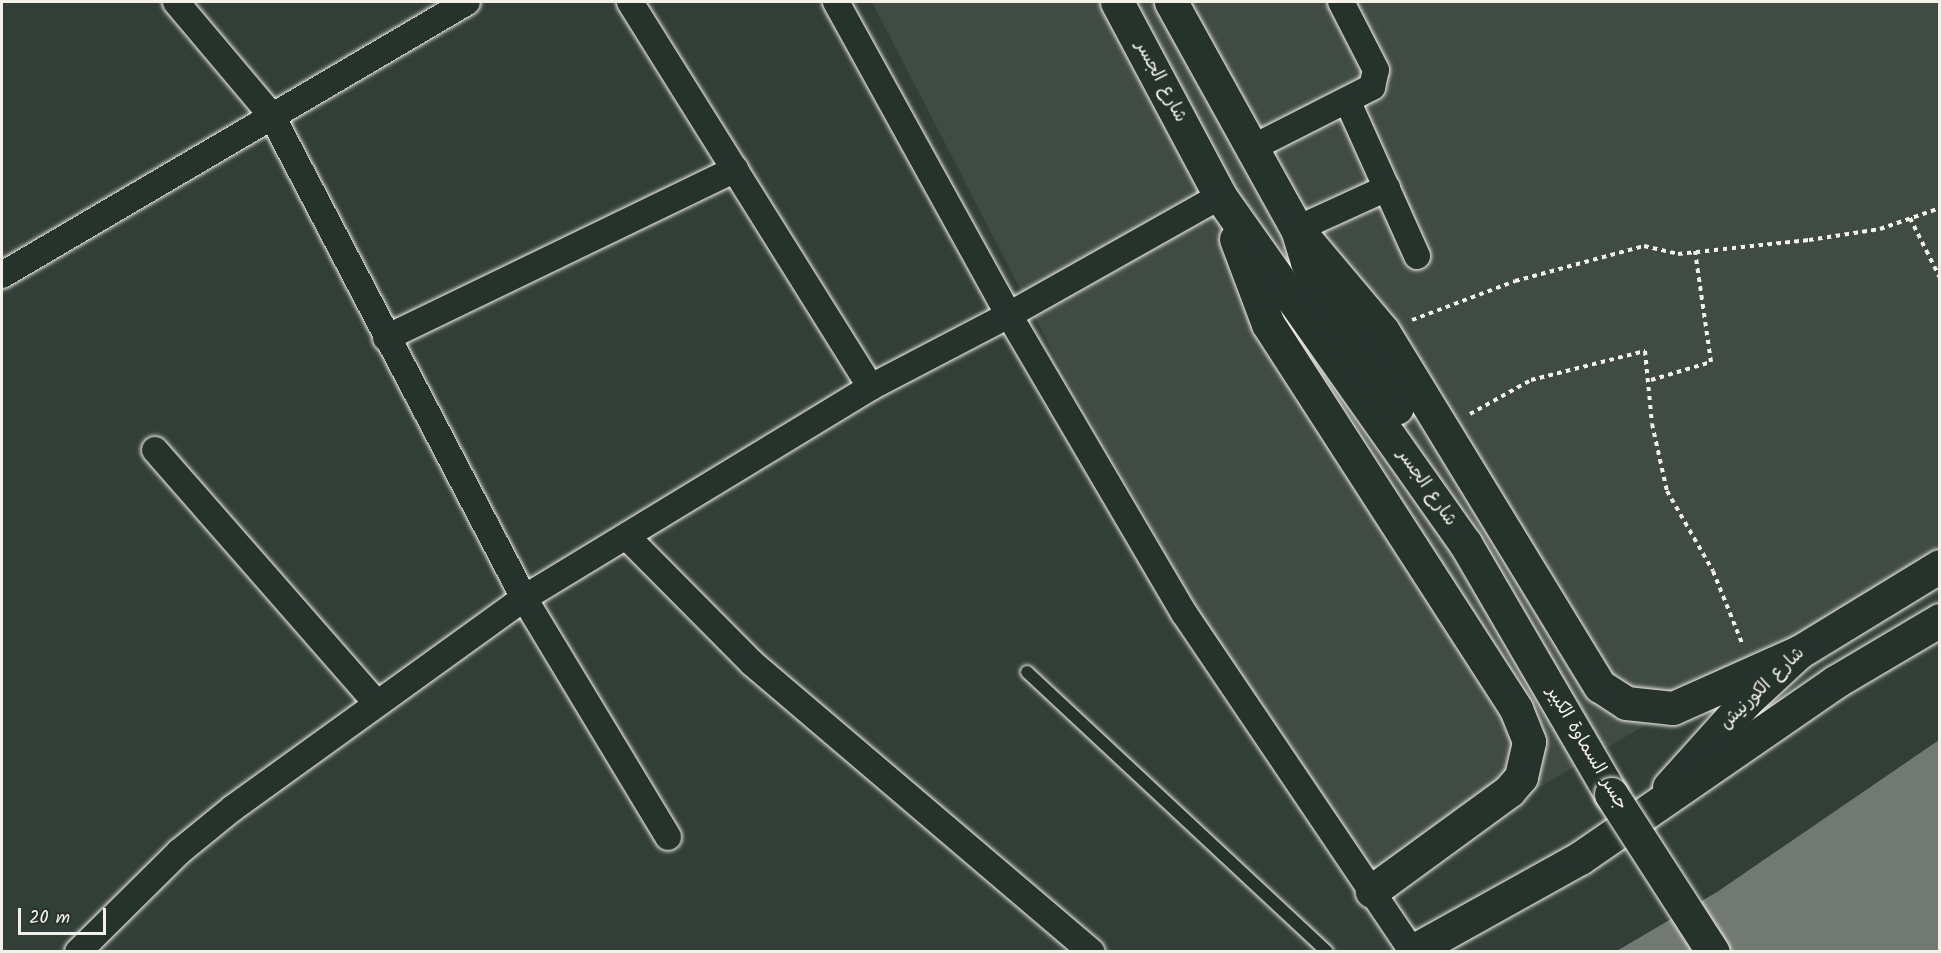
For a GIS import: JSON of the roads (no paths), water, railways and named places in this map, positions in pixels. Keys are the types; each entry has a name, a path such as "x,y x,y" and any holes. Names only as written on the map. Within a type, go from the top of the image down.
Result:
{"main road":[{"name":"شارع الجسر","path":"1117,2 1220,196 1465,543"},
{"name":"شارع الجسر","path":"1171,2 1297,229 1307,262 1420,446 1465,543"},
{"path":"1220,196 1268,324 1516,709 1529,742 1521,777 1509,791 1372,891"},
{"path":"1297,229 1383,331 1590,673 1612,696 1641,708 1673,708 1799,652"},
{"name":"جسر السماوة الكبير","path":"1465,543 1611,794 1713,951"},
{"name":"شارع الكورنيش","path":"1639,819 1747,700 1799,652 1940,566"},
{"name":"شارع الكورنيش","path":"1412,951 1639,819 1835,682 1940,620"}],"street":[{"path":"176,2 272,116 386,338 524,598 668,837"},
{"path":"3,271 467,2"},
{"path":"630,2 871,387"},
{"path":"836,2 1009,315 1184,613 1412,951"},
{"path":"1252,147 1372,87 1376,70 1341,2"},
{"path":"1347,100 1417,256"},
{"path":"386,338 735,169"},
{"path":"1297,229 1387,188"},
{"path":"78,951 179,852 524,598 871,387 1009,315 1220,196"},
{"path":"155,450 377,704"},
{"path":"627,537 752,663 1092,951"}],"lane":[{"path":"1027,672 1327,951"}]}
